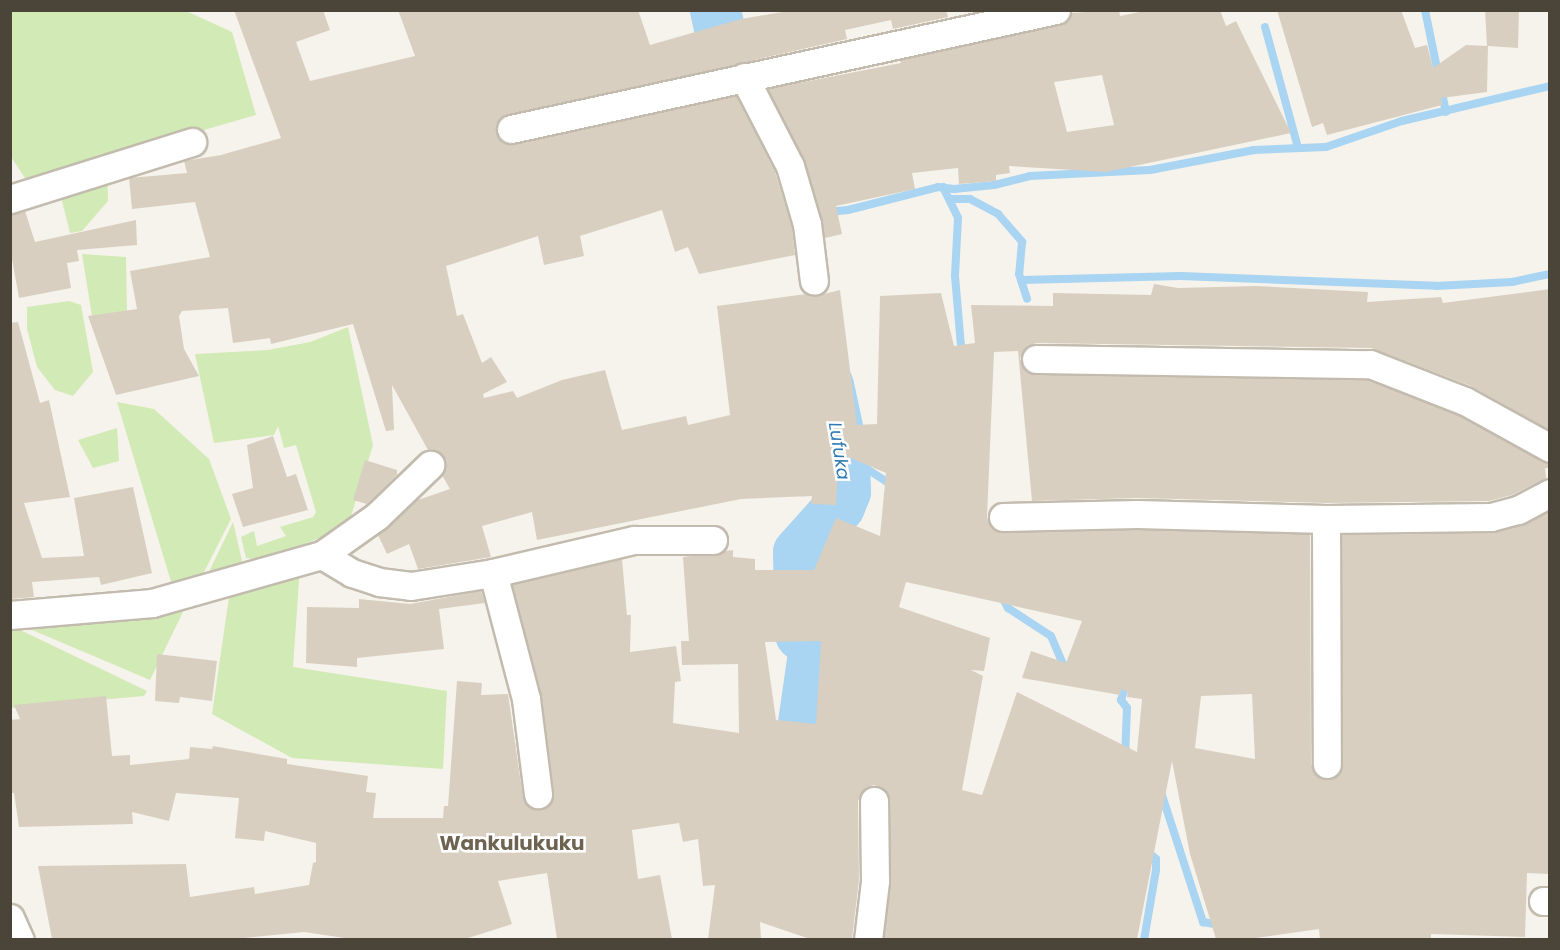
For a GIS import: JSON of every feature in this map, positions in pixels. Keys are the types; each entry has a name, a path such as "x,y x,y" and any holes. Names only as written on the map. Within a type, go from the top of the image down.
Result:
{"street":[{"path":"511,129 1056,10"},
{"path":"744,78 790,166 807,224 814,281"},
{"path":"10,199 192,142"},
{"path":"1036,359 1370,363 1456,397 1550,448"},
{"path":"10,615 161,602 322,555 377,516 430,465"},
{"path":"1003,517 1137,514 1459,520 1491,517 1518,510 1550,493"},
{"path":"1326,519 1327,764"},
{"path":"322,555 352,573 390,583 411,585 493,573 634,540 713,540"},
{"path":"493,573 526,699 538,794"},
{"path":"868,939 875,881 874,801"},
{"path":"10,918 20,939"}],"green space":[{"path":"10,11 186,11 232,32 256,115 107,158 108,201 82,231 70,233 60,193 27,181 11,157"},
{"path":"82,254 126,257 127,313 92,316"},
{"path":"69,301 81,305 93,372 73,396 55,390 37,367 27,329 27,307"},
{"path":"348,327 373,445 348,526 267,560 246,558 241,537 254,531 257,546 286,536 280,527 313,517 316,512 296,445 284,448 278,426 274,435 214,443 195,354 268,350 310,342"},
{"path":"117,402 154,409 209,459 231,519 199,582 172,585"},
{"path":"117,428 119,461 93,468 78,440"},
{"path":"233,522 244,569 205,580"},
{"path":"300,567 293,667 447,691 443,769 292,758 212,714 230,590"},
{"path":"194,589 150,680 11,621"},
{"path":"10,625 147,691 144,696 11,708"}],"building":[{"path":"234,10 323,10 330,30 296,42 310,81 415,56 398,10 638,10 650,45 741,19 794,10 946,10 948,17 893,29 891,20 845,30 847,39 500,118 496,125 499,139 514,144 736,96 775,172 792,227 795,255 699,274 688,247 675,252 662,210 580,236 584,256 544,265 538,236 446,266 457,316 463,314 482,363 491,357 507,382 483,394 484,398 513,391 517,398 562,380 605,370 622,430 686,416 688,425 730,415 717,306 806,294 816,296 840,290 857,425 877,424 880,296 941,293 954,346 975,343 971,305 1053,306 1053,293 1151,295 1154,284 1178,288 1256,286 1368,292 1367,302 1441,297 1443,303 1550,289 1550,430 1471,386 1371,348 1036,343 1028,346 1020,358 1023,367 1036,375 1367,380 1458,415 1550,464 1550,468 1545,468 1546,478 1512,495 1489,501 1326,503 1137,498 1032,501 1018,351 994,352 987,517 990,526 1003,533 1137,530 1310,534 1311,764 1319,777 1328,780 1340,772 1343,764 1342,535 1491,533 1522,525 1549,511 1549,874 1527,873 1525,937 1431,934 1431,939 1320,939 1319,929 1249,939 1216,939 1190,854 1172,761 1137,939 884,939 891,881 890,801 887,792 874,785 866,788 858,801 859,880 852,939 810,939 760,922 761,939 708,939 715,885 703,886 698,839 683,842 679,823 632,830 638,879 660,875 672,939 557,939 547,873 498,881 512,924 465,939 351,939 304,932 235,939 52,939 38,866 186,864 190,897 254,887 255,894 309,885 313,863 316,862 316,843 265,831 264,841 235,838 239,798 176,793 169,821 132,812 133,824 19,827 14,793 10,793 10,720 20,719 14,705 106,696 112,756 130,755 130,765 189,759 190,747 212,749 213,746 287,759 287,764 368,776 366,792 376,793 373,818 443,818 444,806 448,806 457,681 482,683 481,695 508,694 523,797 531,808 541,809 552,801 554,792 541,695 512,585 622,559 627,615 631,615 630,652 676,646 681,681 675,682 673,723 739,733 738,664 682,665 681,641 689,641 683,557 733,550 733,557 755,559 755,570 814,570 836,518 880,536 886,473 839,453 836,505 811,504 812,496 741,499 537,540 532,512 482,526 491,557 418,569 409,544 387,554 378,535 415,501 450,489 442,475 445,461 441,454 428,450 392,385 394,430 386,431 353,324 271,344 270,338 233,343 228,308 182,311 179,316 184,349 199,376 116,395 88,316 137,309 130,271 210,257 195,202 132,209 129,178 187,173 184,161 221,155 281,138","holes":["906,582 1082,621 1066,663 1031,651 1022,678 1120,695 1121,689 1128,692 1127,697 1142,699 1137,752 1017,692 982,795 962,790 983,676 971,670 984,671 990,638 899,607","821,641 816,724 776,720 765,642","1252,694 1255,759 1195,748 1201,696"]},
{"path":"1119,10 1120,16 1149,10 1220,10 1226,26 1236,21 1291,133 1106,172 1009,166 1010,173 996,175 996,181 959,184 958,168 912,173 915,189 836,206 842,234 825,238 805,161 768,89 901,63 900,60 1059,25 1071,13","holes":["1102,75 1114,125 1067,132 1054,82"]},
{"path":"1277,10 1401,10 1415,48 1427,45 1433,68 1466,45 1487,46 1485,10 1519,10 1518,48 1488,46 1487,92 1441,98 1442,105 1327,135 1323,123 1312,127"},
{"path":"25,211 35,242 136,220 137,245 77,250 79,261 67,263 71,288 19,298 10,248 10,214"},
{"path":"18,322 40,403 49,400 70,497 24,503 42,558 84,556 74,498 133,487 152,573 101,585 99,577 32,582 34,597 10,599 10,323"},
{"path":"273,436 287,477 296,474 308,510 243,527 232,494 253,488 247,445"},
{"path":"365,460 397,470 397,475 367,504 353,500"},
{"path":"481,591 485,603 439,609 444,649 357,658 357,667 306,663 307,607 359,608 359,599 410,604"},
{"path":"157,654 217,661 212,701 180,697 179,703 155,701"}],"waterway":[{"name":"Lufuka","path":"715,10 728,67"},
{"path":"1425,10 1446,112"},
{"path":"1265,27 1298,148"},
{"path":"810,214 848,210 938,187 954,189 994,185 1030,176 1150,170 1254,150 1326,147 1402,121 1550,86"},
{"path":"943,187 958,218 955,276 961,346"},
{"path":"951,199 970,199 998,214 1022,242 1019,274 1027,299"},
{"path":"1021,280 1181,276 1436,286 1512,282 1550,274"},
{"name":"Lufuka","path":"801,790 796,771 814,646 800,634 798,552 839,506 845,491 844,459 828,385"},
{"path":"845,466 864,467 895,487"},
{"path":"1001,595 1008,608 1051,636 1064,666 1070,670"},
{"path":"1125,758 1127,708 1121,700 1127,682"},
{"path":"1161,792 1203,922 1230,927 1237,940"},
{"path":"1144,940 1156,870 1156,859 1146,850"}],"district":[{"name":"Wankulukuku","path":"512,843"}]}
